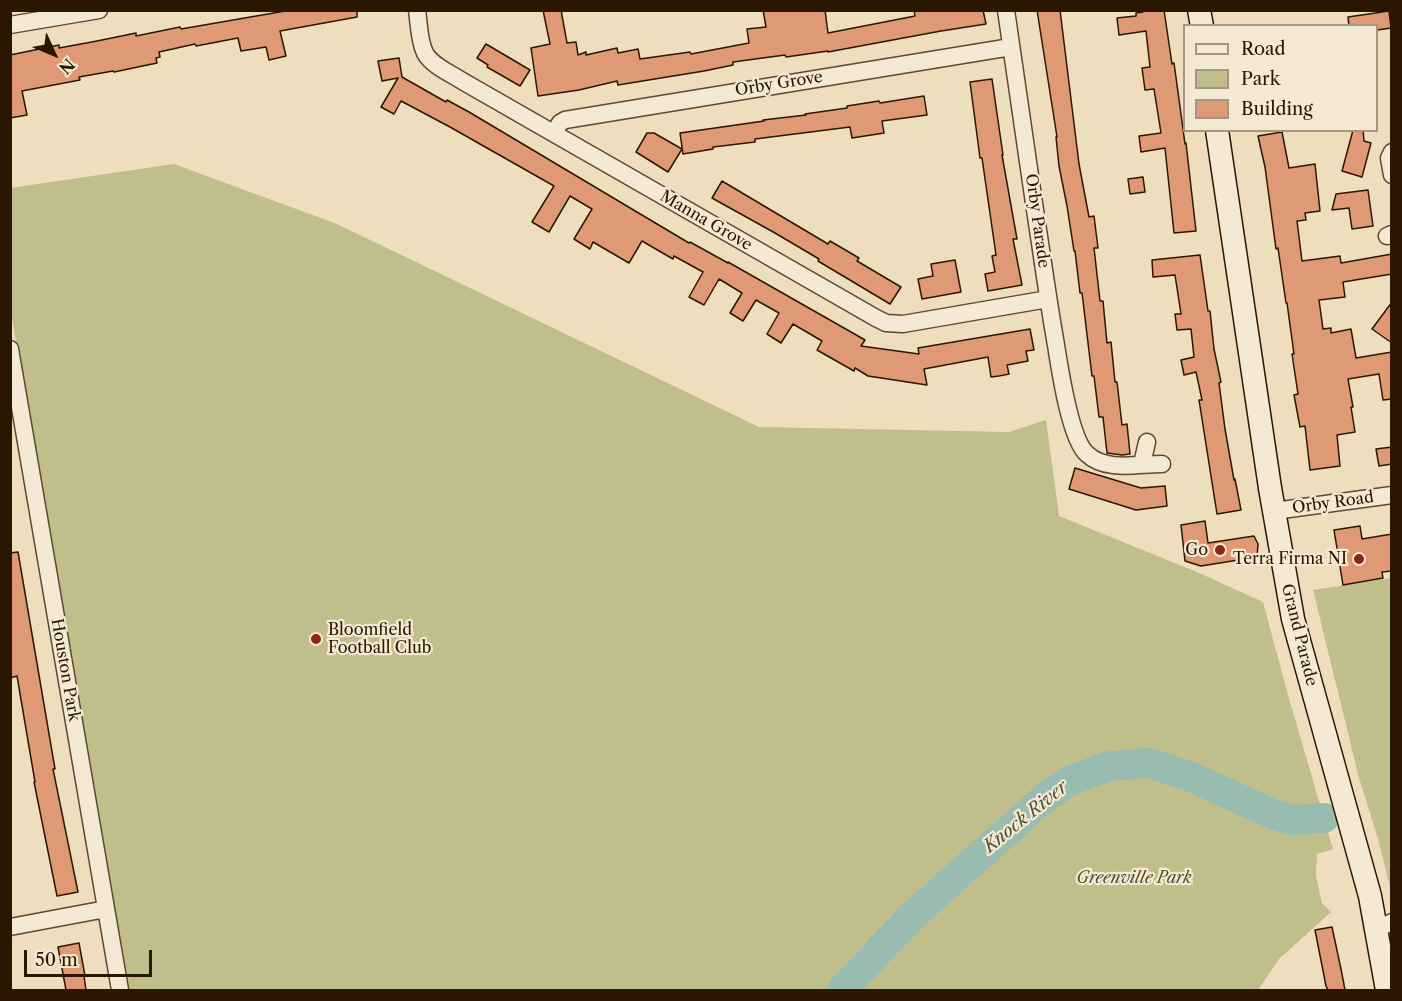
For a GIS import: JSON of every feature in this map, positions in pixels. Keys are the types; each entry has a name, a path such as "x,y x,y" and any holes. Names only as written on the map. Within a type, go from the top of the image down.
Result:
{"street":[{"path":"10,25 99,10"},
{"name":"Manna Grove","path":"417,10 422,44 426,54 434,62 464,82 886,323 903,324 1048,298"},
{"name":"Orby Parade","path":"1006,10 1048,298 1062,380 1074,430 1083,450 1095,460 1107,465 1118,466 1142,464"},
{"name":"Orby Grove","path":"554,133 560,123 565,120 1011,46"},
{"name":"Grand Parade","path":"1217,132 1274,511 1293,619 1370,896 1384,925 1387,990"},
{"path":"1392,152 1389,158 1392,175"},
{"name":"Houston Park","path":"10,349 120,990"},
{"path":"1147,442 1142,464 1162,464"},
{"name":"Orby Road","path":"1274,511 1392,495"},
{"path":"10,927 106,909"}],"green space":[{"name":"Greenville Park","path":"174,164 337,224 759,427 1009,432 1046,420 1059,516 1197,572 1263,602 1333,849 1317,854 1316,876 1322,903 1331,912 1279,959 1258,990 126,990 11,312 10,188"},
{"path":"1392,578 1391,891 1379,842 1359,778 1313,590"}],"building":[{"path":"291,10 357,10 357,17 280,31 286,56 269,60 266,47 241,51 238,38 159,52 160,57 156,58 157,63 79,77 80,80 22,91 27,115 10,118 10,55 59,45 59,48 136,33 136,36"},
{"path":"543,10 561,10 567,43 576,42 578,55 617,48 618,53 638,49 640,59 690,52 691,54 749,43 747,29 766,27 763,10 825,10 828,33 915,16 914,10 983,10 986,24 828,52 733,62 733,65 704,71 618,85 617,81 538,96 531,48 550,44"},
{"path":"1037,10 1060,10 1079,164 1089,217 1094,216 1098,248 1094,248 1100,301 1103,301 1107,343 1111,342 1122,425 1127,424 1130,454 1107,453 1103,417 1099,417 1082,293 1080,293 1075,251 1059,166 1057,137"},
{"path":"1143,10 1164,10 1186,143 1196,231 1174,233 1165,148 1141,152 1139,136 1161,133 1154,89 1145,90 1142,68 1150,67 1146,31 1119,35 1117,18 1136,16 1136,13 1143,12"},
{"path":"1389,11 1391,28 1378,30 1378,24 1349,24 1348,17"},
{"path":"486,44 530,70 520,86 487,67 488,65 477,58"},
{"path":"399,58 402,77 469,112 689,243 728,262 865,340 861,346 919,354 918,348 1030,329 1034,350 1026,351 1028,361 1007,365 1009,374 999,376 991,377 988,357 924,369 927,385 868,376 855,368 854,371 817,350 822,341 793,324 781,343 767,334 779,313 756,300 743,321 730,313 742,293 719,279 704,305 689,297 703,272 674,256 673,259 642,241 629,263 593,242 590,249 574,239 592,209 570,196 549,232 532,222 554,186 401,101 394,114 381,107 398,78 382,81 378,61"},
{"path":"992,79 1002,155 1017,239 1013,239 1022,285 988,291 985,274 995,272 992,256 996,255 970,82"},
{"path":"924,96 927,115 882,121 884,133 852,138 850,127 755,139 755,142 713,147 713,149 683,154 680,133 806,115 879,101 880,103"},
{"path":"1282,132 1289,168 1315,164 1320,211 1305,213 1306,220 1297,221 1302,261 1340,256 1341,263 1392,254 1392,274 1343,282 1345,297 1319,300 1323,329 1331,328 1331,333 1351,329 1356,358 1392,352 1392,399 1383,400 1379,374 1348,379 1355,432 1337,435 1340,466 1310,470 1305,426 1300,427 1294,395 1298,394 1287,303 1258,136"},
{"path":"1352,132 1363,132 1364,141 1371,143 1362,177 1342,171"},
{"path":"647,133 654,133 682,149 668,172 636,152"},
{"path":"1143,177 1145,192 1130,194 1128,179"},
{"path":"722,181 828,244 830,241 859,258 857,261 901,287 890,304 818,261 819,259 712,198"},
{"path":"1368,190 1373,226 1352,229 1349,208 1332,210 1336,194"},
{"path":"1200,255 1221,382 1219,383 1225,429 1241,510 1217,514 1199,400 1202,400 1196,372 1184,375 1181,360 1194,357 1191,329 1177,330 1175,314 1181,314 1175,275 1153,277 1152,260"},
{"path":"955,260 961,292 922,299 918,279 933,276 931,264"},
{"path":"1392,302 1392,343 1372,329"},
{"path":"1392,447 1392,464 1379,466 1376,449"},
{"path":"1075,468 1141,488 1165,486 1167,506 1136,510 1069,489"},
{"name":"Go","path":"1205,521 1208,543 1254,536 1258,544 1257,557 1201,566 1185,561 1181,525"},
{"name":"Terra Firma NI","path":"1360,526 1362,539 1392,534 1392,571 1382,572 1383,578 1343,585 1334,530"},
{"path":"18,552 55,769 53,769 78,892 57,896 34,782 17,676 10,678 10,553"},
{"path":"1332,927 1345,990 1328,990 1326,986 1315,930"},
{"path":"79,943 86,990 66,990 58,947"}],"waterway":[{"name":"Knock River","path":"842,990 912,916 1047,796 1071,780 1109,766 1149,763 1189,776 1275,815 1292,820 1324,818"}],"place":[{"name":"Go","path":"1220,550"},
{"name":"Terra Firma NI","path":"1359,559"},
{"name":"Bloomfield Football Club","path":"316,639"}]}
